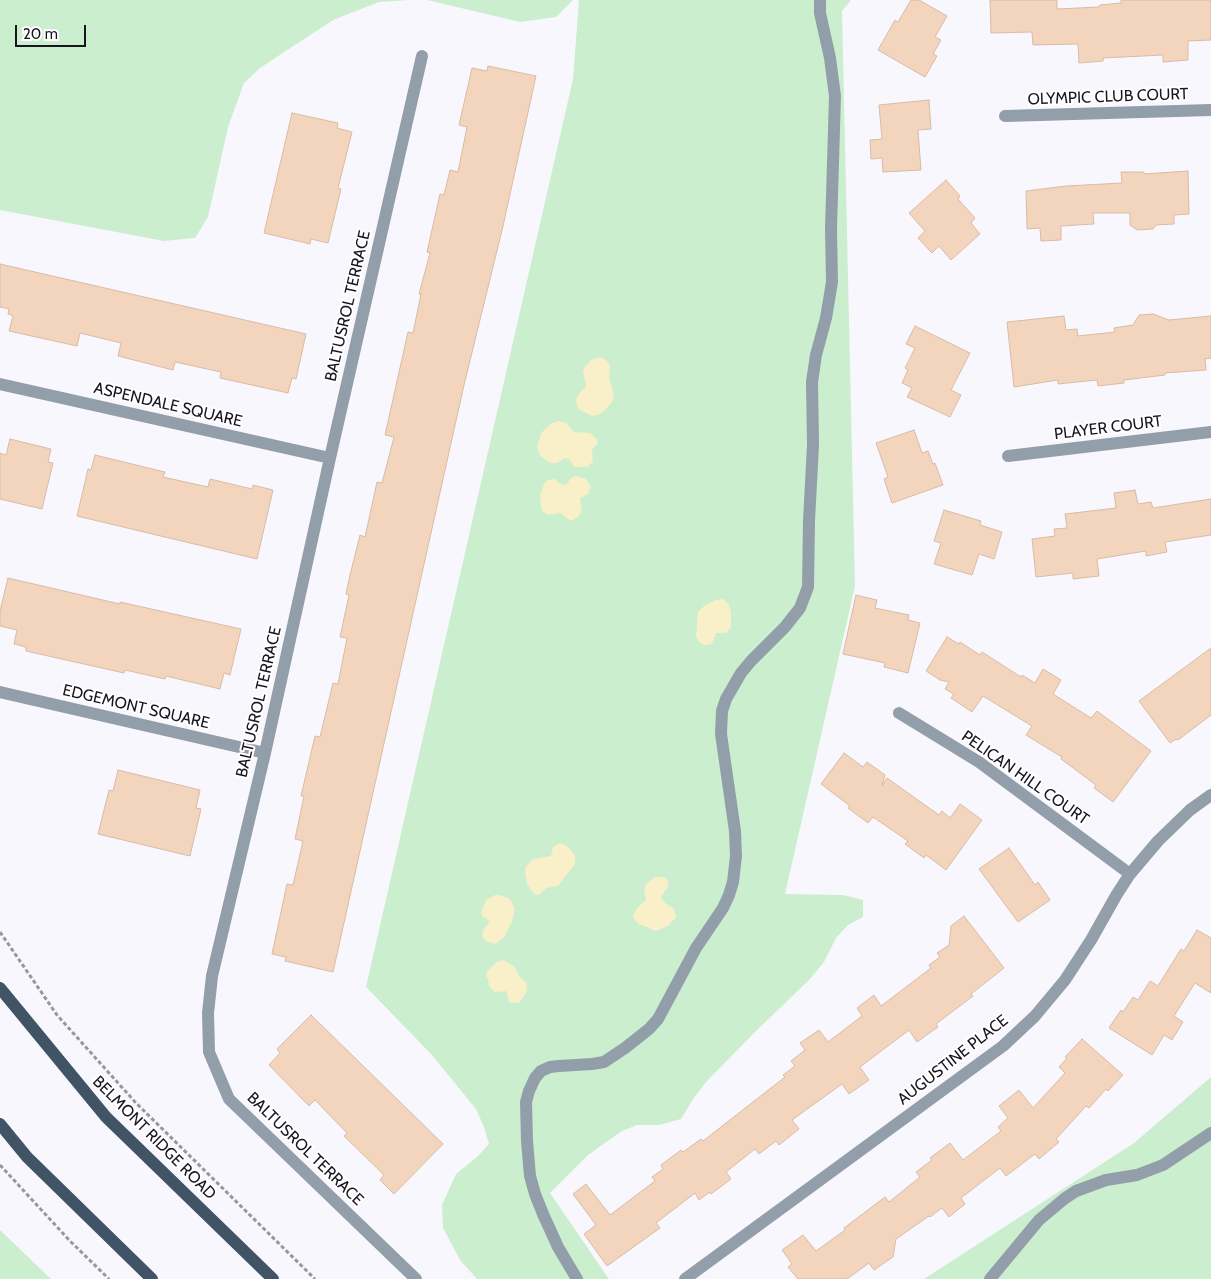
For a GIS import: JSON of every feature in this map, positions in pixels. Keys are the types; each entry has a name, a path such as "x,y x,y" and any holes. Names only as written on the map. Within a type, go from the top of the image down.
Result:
{"main road":[{"name":"BELMONT RIDGE ROAD","path":"0,988 106,1118 273,1279"},
{"path":"0,1124 27,1157 152,1279"}],"street":[{"path":"577,1279 558,1247 532,1185 527,1141 526,1102 529,1091 535,1078 541,1071 550,1067 604,1062 649,1029 658,1019 696,948 723,908 729,895 736,856 735,831 721,734 722,711 726,699 741,673 794,617 800,608 808,587 809,521 814,445 812,382 832,282 831,230 835,96 830,58 820,13 820,0"},
{"name":"BALTUSROL TERRACE","path":"416,1279 229,1099 209,1052 208,1013 212,976 265,753 422,56"},
{"name":"OLYMPIC CLUB COURT","path":"1005,116 1211,110"},
{"name":"ASPENDALE SQUARE","path":"0,384 330,458"},
{"name":"PLAYER COURT","path":"1008,456 1211,432"},
{"name":"EDGEMONT SQUARE","path":"0,692 265,753"},
{"name":"PELICAN HILL COURT","path":"899,713 979,762 1130,874"},
{"name":"AUGUSTINE PLACE","path":"685,1279 1003,1046 1035,1016 1065,980 1130,874 1158,841 1190,810 1211,795"},
{"path":"990,1279 1039,1220 1076,1191 1097,1183 1137,1175 1163,1165 1211,1133"}],"path":[{"path":"0,932 58,1015 136,1103 315,1279"},
{"path":"0,1165 70,1241 109,1279"}],"green space":[{"path":"0,0 409,0 379,2 333,20 260,68 244,83 228,127 208,217 195,238 164,241 0,210"},
{"path":"427,0 573,0 556,17 520,22"},
{"path":"579,0 851,0 842,11 855,586 785,894 843,895 863,900 863,917 848,925 836,938 824,962 809,980 707,1081 681,1119 659,1125 637,1125 622,1131 588,1155 550,1193 609,1279 477,1279 460,1260 443,1228 442,1205 456,1174 477,1157 489,1144 484,1127 476,1109 431,1054 366,987 573,79"},
{"path":"1211,1077 1211,1279 924,1279 1134,1143"},
{"path":"0,1230 51,1279 0,1279"}],"sand":[{"path":"600,357 610,365 609,376 614,396 612,402 604,411 592,416 578,409 576,400 586,386 584,368 591,360"},
{"path":"559,421 566,423 574,432 590,433 597,439 597,444 592,449 593,461 588,467 574,467 569,459 565,458 557,463 551,463 540,456 537,446 542,432 552,423"},
{"path":"576,476 586,479 591,487 588,494 580,498 582,511 578,517 571,521 560,513 548,515 543,512 540,496 547,480 555,479 561,484 566,485 571,478"},
{"path":"722,599 729,605 731,627 726,633 716,633 712,644 704,645 698,641 696,636 698,612 704,606"},
{"path":"560,843 571,850 575,856 575,864 558,886 546,888 539,895 534,894 527,884 526,867 533,859 551,856 553,847"},
{"path":"655,877 664,877 668,880 668,886 661,897 665,903 674,909 676,917 668,926 656,931 639,924 633,918 637,908 645,901 644,891 646,884"},
{"path":"495,895 510,899 515,909 504,938 495,944 486,941 482,937 483,931 490,921 483,917 481,913 486,900"},
{"path":"503,960 515,967 519,976 527,983 526,993 519,1003 509,1002 506,991 495,992 489,986 486,976 487,971 497,962"}],"building":[{"path":"911,0 919,0 947,16 935,37 941,40 933,54 937,56 925,77 878,50 895,20 898,22"},
{"path":"990,0 1057,0 1057,9 1099,7 1100,5 1121,3 1121,0 1211,0 1211,40 1188,41 1188,60 1163,62 1163,55 1103,58 1103,61 1079,63 1078,44 1033,45 1032,32 991,33"},
{"path":"488,66 536,76 503,226 464,385 333,972 285,961 286,957 272,954 287,884 293,885 303,841 295,839 304,796 301,796 315,736 320,737 333,683 338,684 347,638 340,637 349,595 346,594 350,575 360,535 365,537 377,482 382,483 394,437 385,435 408,332 413,333 421,294 419,294 430,253 427,252 440,194 444,195 450,170 458,172 467,127 459,125 472,68 487,71"},
{"path":"929,100 931,129 918,130 921,170 883,172 882,158 871,159 870,140 882,139 879,105"},
{"path":"292,113 338,123 337,128 352,132 338,188 341,189 328,243 311,239 310,244 264,233"},
{"path":"1188,171 1189,214 1174,215 1174,224 1156,225 1153,229 1137,230 1130,225 1130,213 1093,213 1094,224 1061,226 1061,240 1041,241 1040,228 1027,229 1026,191 1066,186 1122,183 1121,172 1144,172 1144,174"},
{"path":"946,180 960,196 958,199 975,218 971,223 980,234 951,260 939,246 932,253 918,238 925,231 909,213"},
{"path":"0,264 306,334 296,379 292,378 288,393 220,378 221,372 175,362 173,370 118,356 121,343 80,333 77,346 9,331 13,316 8,314 9,309 0,307"},
{"path":"1153,314 1169,320 1211,316 1211,358 1205,359 1206,370 1165,373 1165,375 1124,380 1124,383 1098,386 1097,380 1058,384 1058,380 1014,387 1007,322 1064,316 1066,330 1077,329 1078,336 1115,332 1114,328 1133,325 1139,315"},
{"path":"915,326 970,353 951,390 961,395 950,417 907,397 912,388 902,383 908,370 905,368 915,348 906,344"},
{"path":"914,430 922,453 928,451 933,464 935,463 943,485 892,503 884,479 888,477 876,443"},
{"path":"10,439 51,449 48,462 53,463 42,509 0,499 0,453 6,455"},
{"path":"95,455 165,472 163,477 208,487 210,479 252,489 253,485 273,490 257,559 77,516 88,469 91,470"},
{"path":"1135,490 1138,504 1151,502 1153,508 1211,499 1211,535 1165,542 1167,552 1146,556 1146,551 1097,559 1099,576 1073,579 1073,573 1036,577 1032,539 1055,536 1054,529 1067,528 1065,514 1116,508 1114,493"},
{"path":"944,510 981,521 980,525 1002,532 994,559 979,554 972,575 934,564 941,543 934,541"},
{"path":"8,578 241,629 230,675 224,673 220,689 166,676 165,679 125,670 124,673 26,651 26,647 14,644 17,630 0,626 0,611"},
{"path":"856,595 877,600 875,608 909,615 908,620 920,623 908,673 884,667 885,663 843,654"},
{"path":"947,637 959,644 960,642 980,655 982,652 1021,677 1022,675 1035,683 1043,669 1061,680 1053,694 1091,718 1097,711 1151,751 1113,802 1094,788 1096,785 1061,759 1062,757 1026,735 1032,726 983,696 972,712 951,698 954,694 945,689 949,682 940,680 926,671"},
{"path":"1211,648 1211,715 1178,740 1176,739 1170,743 1139,701"},
{"path":"844,753 863,767 867,762 885,775 882,786 887,778 939,815 942,811 950,818 960,804 982,820 946,870 926,855 924,858 905,844 908,841 873,817 868,823 848,808 850,806 821,784"},
{"path":"118,770 200,790 196,808 201,809 190,856 98,834 109,790 113,791"},
{"path":"1009,848 1035,885 1038,882 1050,900 1018,922 979,869"},
{"path":"964,916 1004,968 971,994 973,996 936,1024 938,1027 917,1042 909,1030 860,1067 869,1080 849,1094 842,1084 792,1120 799,1129 779,1145 776,1141 759,1154 755,1149 726,1172 731,1179 711,1194 710,1192 699,1200 695,1193 656,1223 660,1228 607,1266 584,1234 596,1225 573,1194 586,1184 610,1215 655,1181 652,1177 663,1169 661,1165 681,1150 683,1152 701,1139 703,1141 785,1077 783,1075 795,1066 791,1061 805,1050 800,1043 819,1030 828,1042 862,1016 857,1008 874,995 881,1006 931,968 929,965 940,957 937,953 949,945 951,926"},
{"path":"1197,930 1211,938 1211,993 1195,983 1174,1016 1183,1022 1172,1040 1164,1035 1152,1055 1109,1028 1121,1010 1123,1012 1133,997 1138,1000 1150,981 1158,986 1181,949 1184,951"},
{"path":"311,1015 443,1144 394,1194 380,1180 384,1175 344,1136 347,1133 315,1100 309,1106 269,1065 280,1053 277,1049"},
{"path":"1082,1039 1123,1075 1108,1091 1106,1089 1089,1108 1086,1106 1056,1139 1059,1142 1039,1159 1035,1154 1006,1176 1000,1168 961,1198 965,1204 949,1217 942,1208 896,1239 893,1257 874,1270 869,1263 847,1279 798,1279 788,1267 792,1264 782,1250 803,1235 816,1251 885,1197 889,1202 920,1177 916,1172 932,1160 930,1158 950,1143 963,1160 1001,1131 998,1127 1008,1118 999,1106 1019,1090 1033,1108 1065,1073 1059,1067 1067,1058 1065,1057"}]}
